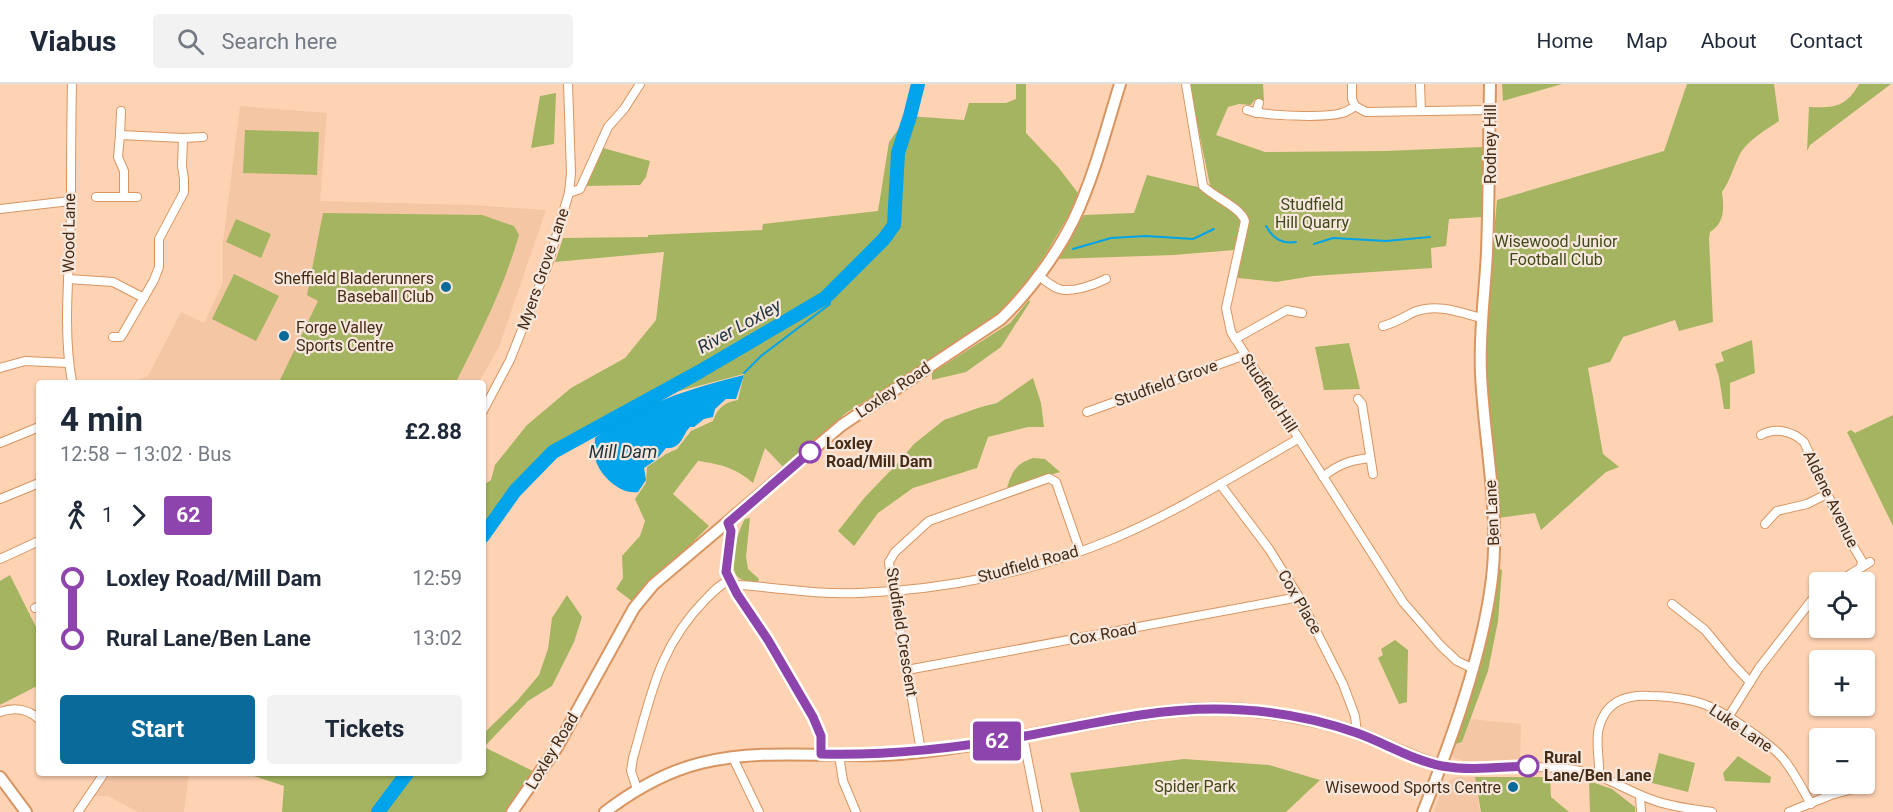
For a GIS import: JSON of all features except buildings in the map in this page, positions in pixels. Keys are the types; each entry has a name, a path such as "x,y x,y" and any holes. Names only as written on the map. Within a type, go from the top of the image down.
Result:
{"street":[{"name":"Wood Lane","path":"72,84 67,332 72,380"},
{"name":"Myers Grove Lane","path":"486,405 510,360 548,264 569,193 571,172 568,84"},
{"path":"569,193 580,189 608,127 624,109 640,84"},
{"name":"Loxley Road","path":"512,812 556,749 634,608 653,585 842,425 1001,319 1022,298 1061,241 1076,213 1120,84"},
{"name":"Studfield Hill","path":"1186,84 1203,186 1236,210 1245,221 1226,308 1229,325 1235,339 1403,602 1449,654 1457,661 1472,668"},
{"path":"1352,84 1354,106 1366,112 1490,110"},
{"path":"1420,84 1421,111"},
{"name":"Rodney Hill","path":"1489,203 1490,84"},
{"path":"1256,114 1258,103"},
{"path":"1247,110 1256,114 1328,115 1342,113 1354,106"},
{"path":"121,111 117,158 123,171 124,197"},
{"path":"120,135 203,137"},
{"path":"113,337 121,337 159,267 159,239 184,192 183,138"},
{"path":"96,197 137,197"},
{"path":"0,209 70,201"},
{"name":"Ben Lane","path":"1423,812 1441,766 1472,668 1488,601 1494,559 1481,374 1481,318 1489,203"},
{"path":"1038,275 1057,288 1065,290 1094,285 1106,279"},
{"path":"68,279 113,282 144,298"},
{"path":"1383,326 1393,324 1416,312 1436,307 1481,318"},
{"path":"1235,339 1287,310 1302,313"},
{"name":"Studfield Grove","path":"1087,412 1245,355"},
{"path":"0,368 39,360 69,363"},
{"path":"1358,399 1362,404 1373,474"},
{"path":"0,443 36,428"},
{"name":"Aldene Avenue","path":"1761,435 1771,431 1780,431 1799,438 1809,450 1844,531 1862,561 1861,567"},
{"name":"Studfield Road","path":"731,582 832,594 894,591 994,576 1080,551 1143,525 1220,484 1298,438"},
{"path":"1323,477 1342,464 1352,460 1370,458"},
{"name":"Studfield Crescent","path":"921,751 894,591 891,557 925,524 936,518 1049,478 1056,482 1080,551"},
{"path":"0,499 36,484"},
{"name":"Cox Place","path":"1220,484 1269,549 1299,597 1343,684 1355,716 1357,733"},
{"path":"1765,524 1776,511 1807,504 1827,494"},
{"path":"728,523 731,531 726,572 813,717 821,736 821,754"},
{"path":"0,559 36,542"},
{"path":"1853,572 1870,562"},
{"path":"637,789 631,771 633,758 664,657 695,611 717,588 731,582"},
{"name":"Cox Road","path":"907,670 1299,597"},
{"path":"1672,604 1705,630 1750,682"},
{"path":"1729,716 1750,682 1809,604"},
{"name":"Luke Lane","path":"1599,776 1597,733 1607,711 1622,699 1640,696 1680,698 1709,705 1729,716 1763,741 1785,760 1812,804"},
{"path":"0,712 15,709 25,711 36,717"},
{"path":"611,810 637,789 670,774 690,767 733,758 782,753 900,754 1023,736 1116,718 1172,711 1214,709 1245,710 1305,718 1357,733 1441,766 1561,768 1599,776 1655,802 1712,812"},
{"path":"1023,736 1038,812"},
{"path":"839,755 843,781 856,812"},
{"path":"733,758 759,812"},
{"path":"78,812 102,776"},
{"path":"0,777 26,812"},
{"path":"1789,812 1835,794"},
{"path":"1640,795 1641,812"}],"shaded area":[{"path":"240,106 327,113 320,201 471,205 546,210 499,347 480,380 137,380 148,376 181,312 204,323 223,283 223,242"},
{"path":"1471,719 1521,724 1520,761 1463,761 1453,757 1450,746 1462,742"},
{"path":"110,776 189,776 184,812 138,812 108,796 91,796"},
{"path":"1457,777 1475,777 1480,812 1434,812 1442,789"}],"green space":[{"path":"1016,84 1026,84 1026,133 1058,167 1078,193 1070,213 1047,252 1022,289 999,315 929,362 846,413 784,468 765,448 753,483 727,468 698,461 673,494 709,526 633,602 616,589 623,578 622,556 640,536 645,521 635,499 646,483 647,467 677,449 691,431 713,421 722,406 738,400 744,374 660,396 600,428 577,445 556,451 512,494 494,518 486,537 486,483 491,480 495,465 527,425 571,388 625,358 656,320 664,252 555,262 563,238 648,237 648,235 762,230 763,224 878,211 889,142 908,116 964,120 969,103 1006,103 1016,99"},
{"name":"Studfield Hill Quarry","path":"1189,84 1263,84 1264,101 1255,99 1251,105 1239,104 1228,107 1216,135 1265,152 1482,147 1482,217 1449,219 1446,246 1431,248 1432,268 1313,276 1276,282 1238,278 1249,218 1245,212 1211,190"},
{"path":"1502,84 1562,84 1503,101"},
{"name":"Wisewood Junior Football Club","path":"1687,84 1774,84 1779,121 1746,145 1722,192 1721,219 1710,232 1709,239 1713,322 1679,331 1675,320 1623,337 1610,362 1588,368 1603,454 1619,467 1606,472 1541,530 1535,513 1498,518 1485,332 1497,200 1664,151"},
{"path":"1859,84 1891,84 1810,145 1807,151 1809,107 1833,106 1844,102"},
{"path":"556,93 554,144 531,148 540,96"},
{"path":"245,130 319,132 317,175 243,173"},
{"path":"603,148 650,161 646,177 640,185 586,186"},
{"name":"Studfield Hill Quarry","path":"1147,175 1198,187 1211,193 1232,209 1240,222 1234,250 1174,255 1056,259 1084,215 1134,213"},
{"path":"323,213 482,215 514,226 519,235 491,310 457,380 280,380 318,301 307,295"},
{"path":"236,219 271,234 261,258 226,242"},
{"path":"234,274 279,296 256,341 212,319"},
{"path":"1029,300 1030,302 1001,347 966,372 932,380 932,373 1010,323"},
{"path":"1752,340 1755,373 1730,383 1730,409 1724,409 1715,364 1724,361 1721,352"},
{"path":"1349,343 1360,389 1324,390 1315,347"},
{"path":"1033,378 1041,403 1044,427 1028,427 988,437 977,468 913,488 878,513 854,546 838,531 865,497 914,444 944,420 997,403"},
{"path":"1893,415 1893,526 1847,432 1851,430 1855,433"},
{"path":"1033,458 1045,459 1060,472 1007,488 1016,469"},
{"path":"750,518 746,557 748,569 759,579 758,582 748,582 739,578 733,566 734,549 739,531 745,519"},
{"path":"1496,567 1502,570 1498,621 1488,671 1462,742 1450,746"},
{"path":"10,575 36,627 36,687 0,705 0,581"},
{"path":"567,595 582,617 574,642 552,686 528,701 486,745 486,731 517,701 539,675 548,649 552,618"},
{"path":"1395,640 1408,650 1407,702 1399,704 1378,658 1383,655 1381,649"},
{"path":"486,748 535,772 507,812 282,812 284,786 254,776 486,776"},
{"path":"1659,753 1695,763 1688,792 1652,783"},
{"path":"1738,756 1771,777 1770,783 1725,781 1723,773"},
{"name":"Spider Park","path":"1184,759 1269,765 1320,780 1286,812 1080,812 1070,773"},
{"name":"Wisewood Sports Centre","path":"1475,777 1550,777 1551,797 1569,812 1481,812"},
{"path":"1589,781 1612,789 1635,807 1635,812 1590,812"}],"water":[{"name":"Mill Dam","path":"744,375 736,399 726,399 715,409 713,417 690,427 679,444 666,448 657,459 644,468 646,480 638,492 618,487 601,471 594,456 595,438 612,426 666,399"}],"waterway":[{"name":"River Loxley","path":"486,532 515,491 553,452 699,372 825,298 884,239 894,225 898,153 918,84"},
{"path":"1266,226 1278,240 1296,242"},
{"path":"1073,249 1111,238 1146,236 1193,239 1214,229"},
{"path":"1314,244 1333,238 1386,241 1430,237"},
{"path":"744,373 761,356 830,304 825,298"},
{"name":"River Loxley","path":"590,430 593,435"},
{"name":"River Loxley","path":"378,812 405,776"}],"bus line":[{"name":"62","path":"810,452 728,523 731,531 726,572 747,611 768,640 813,717 821,736 821,754 900,754 947,749 1116,718 1172,711 1214,709 1245,710 1305,718 1357,733 1441,766 1461,768 1528,766"}],"place":[{"name":"Sheffield Bladerunners Baseball Club","path":"446,287"},
{"name":"Forge Valley Sports Centre","path":"284,336"},
{"name":"Loxley Road/Mill Dam","path":"810,452"},
{"name":"Rural Lane/Ben Lane","path":"1528,766"},
{"name":"Wisewood Sports Centre","path":"1513,787"}]}
